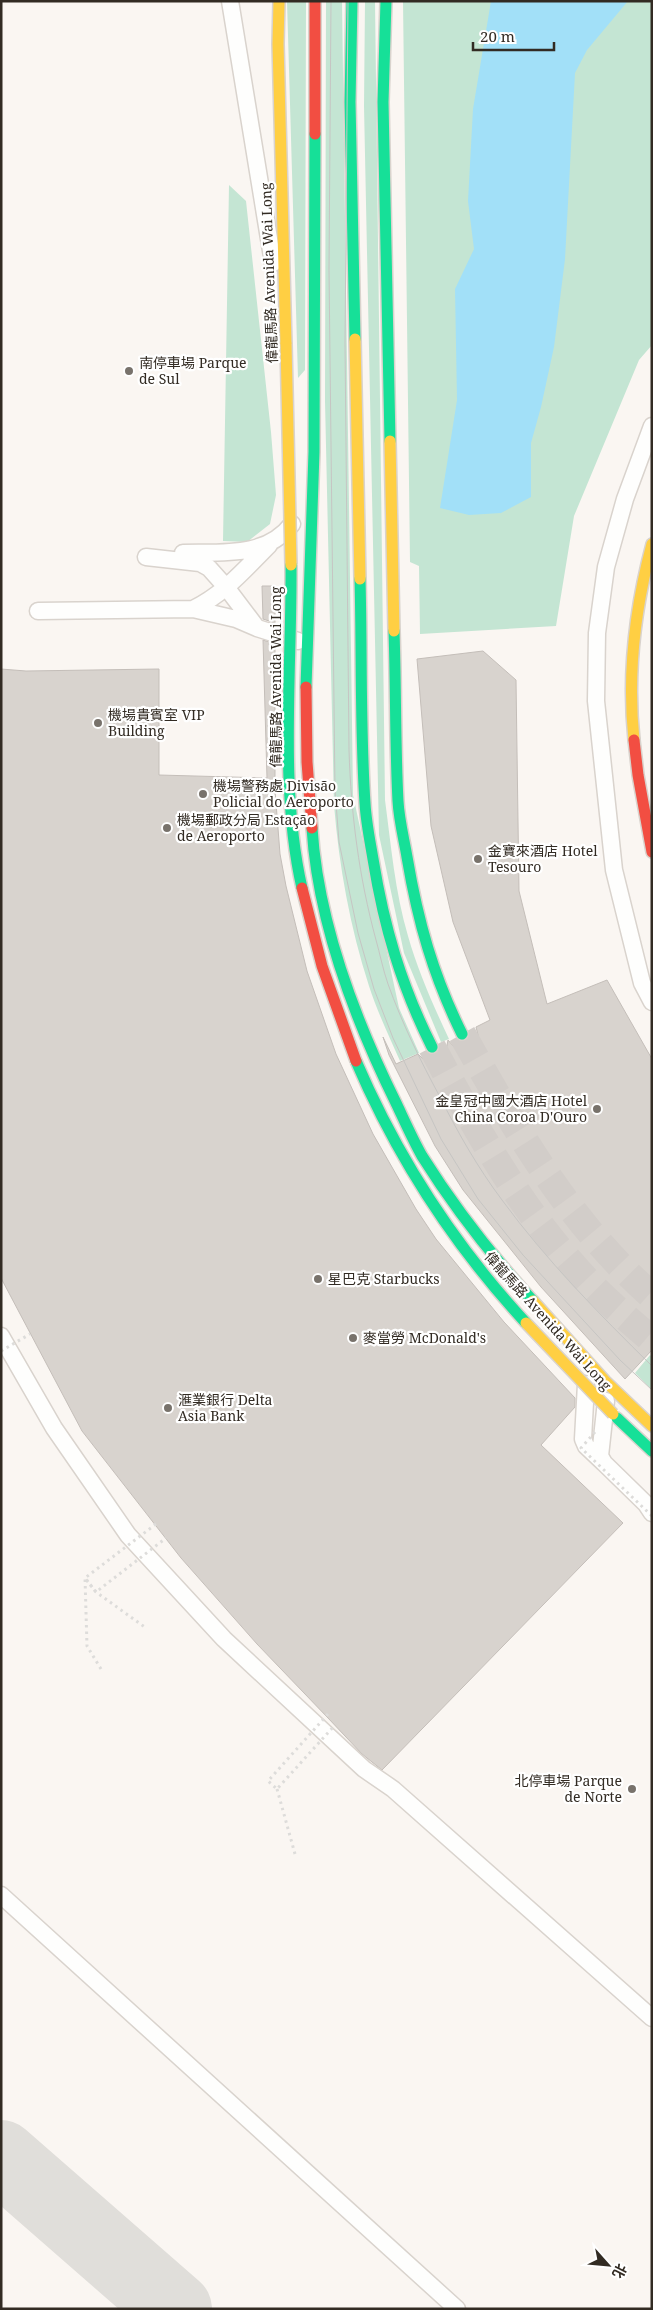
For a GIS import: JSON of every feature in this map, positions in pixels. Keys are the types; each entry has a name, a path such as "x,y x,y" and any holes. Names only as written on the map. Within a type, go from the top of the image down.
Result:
{"street":[{"name":"偉龍馬路 Avenida Wai Long","path":"279,1 278,44 292,574 292,799 300,882 326,982 363,1079 394,1140 430,1202 470,1257 514,1310 574,1374 652,1451"},
{"name":"偉龍馬路 Avenida Wai Long","path":"315,1 314,452 306,650 307,762 314,861 338,963 375,1060 422,1154 450,1199 529,1298 605,1381 652,1426"},
{"path":"352,1 350,112 365,804 374,870 388,933 406,991 432,1048"},
{"path":"386,1 383,102 398,803 407,865 421,925 437,980 462,1034"},
{"path":"652,544 642,582 634,627 632,717 652,852"}],"lane":[{"path":"230,1 286,344"},
{"path":"652,426 625,499 606,567 597,633 596,701 614,870 642,983 652,1002"},
{"path":"193,609 206,603 226,587 288,529 312,493"},
{"path":"257,628 209,568 200,563 146,557 180,553 247,551 272,542"},
{"path":"38,611 193,609 236,619 257,628 296,640 306,650"},
{"path":"1,1336 54,1428 128,1535 224,1639 364,1769 393,1789 652,2018"},
{"path":"582,1354 586,1378 583,1439 586,1446 650,1510"},
{"path":"604,1463 600,1448 607,1390 605,1381"},
{"path":"1,1894 456,2309"}],"path":[{"path":"1,1351 30,1334"},
{"path":"594,1434 581,1448 650,1510"},
{"path":"85,1578 156,1524"},
{"path":"96,1592 166,1538"},
{"path":"85,1578 96,1592 146,1628"},
{"path":"85,1578 87,1646 101,1669"},
{"path":"295,1854 277,1789 268,1781 328,1714"},
{"path":"277,1789 334,1725"}],"green space":[{"path":"287,1 306,1 305,370 298,378"},
{"path":"326,1 342,1 353,795 399,1008 419,1053 400,1061 372,995 356,941 342,874 334,805 325,401"},
{"path":"365,1 375,1 385,800 400,903 421,975 449,1039 441,1042 404,953 379,835 364,106"},
{"path":"403,1 652,1 652,345 639,360 574,516 556,626 420,634 419,566 410,562"},
{"path":"229,185 246,201 276,495 270,524 247,542 223,541"},
{"path":"650,1355 652,1357 652,1390 635,1373"}],"water":[{"path":"491,1 628,1 587,50 575,73 565,259 554,347 531,443 531,497 501,513 469,515 440,508 457,400 455,289 474,249 468,201 473,109"}],"building":[{"path":"262,586 275,586 275,623 263,619"},
{"path":"263,640 275,644 275,790 280,854 307,971 336,1054 373,1134 416,1209 436,1239 504,1322 575,1398 575,1407 541,1445 623,1523 382,1770 362,1754 257,1644 181,1558 82,1431 1,1278 1,669 26,671 159,669 159,775 267,778"},
{"path":"483,651 516,680 519,891 547,1004 607,980 652,1059 652,1350 625,1379 541,1287 463,1190 435,1146 389,1055 383,1037 396,1064 418,1054 424,1060 432,1063 439,1061 445,1056 448,1040 454,1047 462,1050 469,1048 475,1042 478,1035 476,1027 490,1020 453,922 431,826 417,659"}],"taxiway":[{"path":"1,2157 175,2309"}],"tunnel":[{"path":"462,1034 524,1140 569,1206 594,1237 652,1296"},
{"path":"432,1047 479,1132 532,1214 572,1264 591,1284 652,1340"}],"tram line":[{"path":"331,1 329,270 335,790 339,842 358,933 374,989 393,1038 441,1139 478,1199 523,1255 620,1360 652,1390"},
{"path":"348,1 345,343 349,750 357,846 370,916 386,979 405,1027 461,1137 477,1163 493,1188 555,1265 652,1366"}],"traffic: fast":[{"path":"352,1 350,102 355,339"},
{"path":"386,1 383,102 390,441"},
{"path":"306,687 314,452 315,134"},
{"path":"291,565 289,769 295,850 302,888"},
{"path":"360,579 362,747 368,831 388,932 411,1001 432,1047"},
{"path":"394,631 397,780 400,822 416,904 428,948 443,991 462,1034"},
{"path":"312,828 322,900 341,971 367,1039 415,1144 434,1175 474,1231 533,1301"},
{"path":"356,1061 390,1132 430,1200 475,1263 526,1323"},
{"path":"617,1418 652,1451"}],"traffic: slow":[{"path":"279,1 278,44 286,344"},
{"path":"355,339 360,579"},
{"path":"286,344 291,565"},
{"path":"390,441 394,631"},
{"path":"634,740 631,691 634,641 641,592 652,544"},
{"path":"533,1301 605,1381 652,1426"},
{"path":"526,1323 613,1414"}],"traffic: jam":[{"path":"315,1 315,134"},
{"path":"306,687 307,762 312,828"},
{"path":"634,740 638,775 652,852"},
{"path":"302,888 322,966 356,1061"}],"place":[{"name":"南停車場 Parque de Sul","path":"129,371"},
{"name":"機場貴賓室 VIP Building","path":"98,723"},
{"name":"機場警務處 Divisão Policial do Aeroporto","path":"203,794"},
{"name":"機場郵政分局 Estação de Aeroporto","path":"167,828"},
{"name":"金寶來酒店 Hotel Tesouro","path":"478,859"},
{"name":"金皇冠中國大酒店 Hotel China Coroa D'Ouro","path":"597,1109"},
{"name":"星巴克 Starbucks","path":"318,1279"},
{"name":"麥當勞 McDonald's","path":"353,1338"},
{"name":"滙業銀行 Delta Asia Bank","path":"168,1408"},
{"name":"北停車場 Parque de Norte","path":"632,1789"}]}
